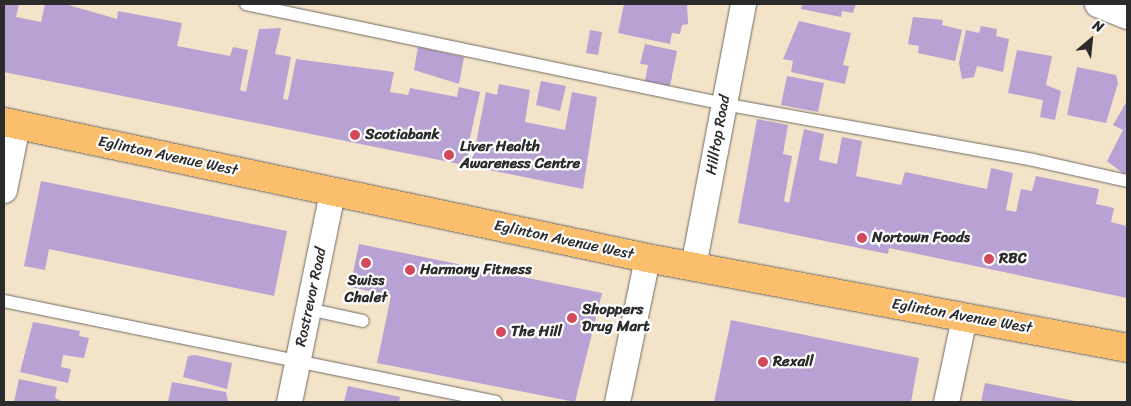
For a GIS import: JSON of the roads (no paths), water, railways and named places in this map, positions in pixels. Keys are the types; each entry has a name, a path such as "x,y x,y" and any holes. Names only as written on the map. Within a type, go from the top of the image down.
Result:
{"main road":[{"name":"Eglinton Avenue West","path":"10,123 647,258 1127,348"}],"street":[{"name":"Hilltop Road","path":"693,266 743,4"},
{"path":"1097,4 1127,16"},
{"path":"4,190 10,123"},
{"name":"Rostrevor Road","path":"289,402 332,192"},
{"path":"617,402 647,258"},
{"path":"946,402 964,317"}],"lane":[{"path":"246,4 723,104 1033,160 1127,181"},
{"path":"4,300 496,402"},
{"path":"308,309 363,321"}],"place":[{"name":"Scotiabank","path":"355,135"},
{"name":"Liver Health Awareness Centre","path":"449,155"},
{"name":"Nortown Foods","path":"862,238"},
{"name":"RBC","path":"989,259"},
{"name":"Swiss Chalet","path":"366,263"},
{"name":"Harmony Fitness","path":"410,270"},
{"name":"Shoppers Drug Mart","path":"572,318"},
{"name":"The Hill","path":"501,332"},
{"name":"Rexall","path":"763,362"}]}
